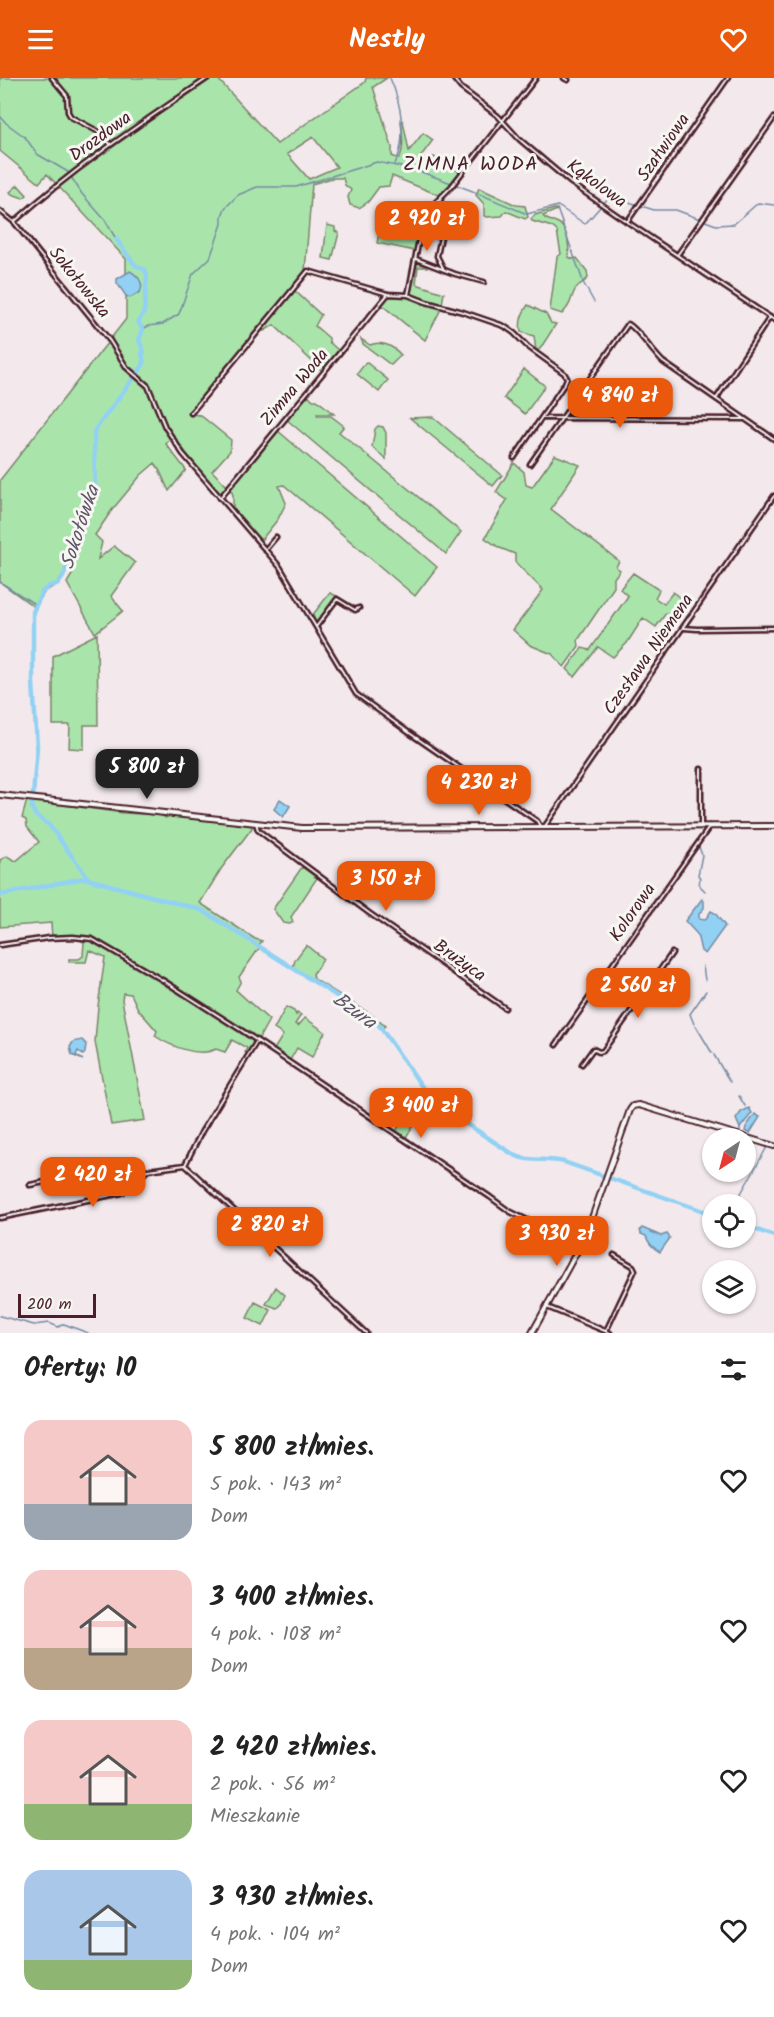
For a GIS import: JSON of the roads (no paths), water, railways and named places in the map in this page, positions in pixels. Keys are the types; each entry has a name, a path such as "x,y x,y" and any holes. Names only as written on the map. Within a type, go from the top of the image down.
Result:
{"main road":[{"path":"0,795 256,825 302,828 774,826"},
{"path":"532,1333 586,1235 630,1110 634,1105 774,1146"}],"street":[{"path":"52,78 67,96 70,116 101,133 110,144"},
{"name":"Drozdowa","path":"14,222 110,144 208,78"},
{"name":"Kąkolowa","path":"453,78 461,88 503,121 510,131 533,151 601,204 774,320"},
{"path":"408,295 425,213 451,187 536,78"},
{"path":"564,78 568,80"},
{"name":"Szałwiowa","path":"627,222 728,78"},
{"path":"678,254 774,118"},
{"path":"435,218 434,215 442,196"},
{"name":"Sokołowska","path":"0,210 14,222 134,374 150,389 165,427 183,454 220,498"},
{"path":"425,213 443,221 437,256 444,270"},
{"path":"416,259 484,282"},
{"path":"191,413 308,271 388,294 408,295 504,326 532,351 564,373 567,381 514,458"},
{"name":"Zimna Woda","path":"220,498 388,294"},
{"path":"716,399 770,318"},
{"path":"530,464 628,324 633,326 663,362 774,439"},
{"path":"542,418 745,419"},
{"name":"Czesława Niemena","path":"542,826 774,496"},
{"path":"220,498 283,572 356,694 542,826"},
{"path":"266,550 276,537"},
{"path":"316,627 337,599 355,610 359,608"},
{"path":"684,627 697,629 774,628"},
{"path":"701,769 701,826"},
{"name":"Brużyca","path":"256,825 267,837 369,913 505,1008"},
{"name":"Kolorowa","path":"556,1045 710,826"},
{"path":"0,945 49,938 92,939 164,981 257,1041 509,1211 550,1230 586,1235"},
{"path":"582,1064 593,1049 603,1051 672,953"},
{"path":"185,1165 202,1131 257,1041"},
{"path":"30,1185 134,1164 148,1170 185,1165"},
{"path":"185,1165 366,1333"},
{"path":"0,1218 122,1193 148,1170"},
{"path":"606,1331 635,1270 633,1266 614,1255"},
{"path":"547,1307 610,1333"}],"water":[{"path":"130,271 138,277 142,285 140,292 130,298 117,283 117,279"},
{"path":"280,799 290,806 283,817 274,809"},
{"path":"702,899 704,908 699,914 699,919 705,920 711,911 725,926 705,954 701,951 697,934 685,921"},
{"path":"82,1040 86,1044 85,1053 83,1055 78,1051 76,1055 83,1060 72,1055 70,1047 73,1042"},
{"path":"749,1108 752,1113 740,1128 736,1119 741,1112"},
{"path":"755,1114 760,1117 753,1128 746,1127"},
{"path":"642,1228 661,1236 667,1234 670,1238 660,1252 651,1245 646,1236 641,1234"}],"waterway":[{"path":"390,78 402,121 401,143 395,164"},
{"name":"Sokołówka","path":"0,116 25,137 37,154 68,172 82,194 105,220 116,239"},
{"name":"Zimna Woda","path":"143,329 163,324 179,314 193,274 210,258 225,208 238,195 257,187 296,187 377,162 416,170 527,214 558,206 585,224 610,196 654,210 676,210 716,225 734,224 758,203 774,205"},
{"path":"556,206 584,284 594,302"},
{"name":"Sokołówka","path":"88,878 49,825 36,816 32,808 37,747 33,682 33,612 42,592 49,586 58,584 63,577 95,487 94,431 144,364 142,353 144,352 139,340 143,329 138,322 144,312 147,275 145,270 135,265 116,239"},
{"path":"0,582 36,605"},
{"path":"699,847 702,855 698,875 699,885 705,891"},
{"name":"Bzura","path":"0,895 84,878 202,910 376,1021 432,1101 514,1155 526,1159 564,1162 702,1210"},
{"path":"703,966 705,980"},
{"path":"694,1024 690,1014 706,991"},
{"path":"696,1026 712,1053"},
{"path":"714,1055 730,1082"},
{"path":"739,1096 745,1106"},
{"path":"741,1194 767,1147"},
{"name":"Bzura","path":"756,1230 774,1236"},
{"path":"0,1316 34,1325 49,1323 58,1327 64,1324 88,1333"}],"district":[{"name":"ZIMNA WODA","path":"471,163"}]}
